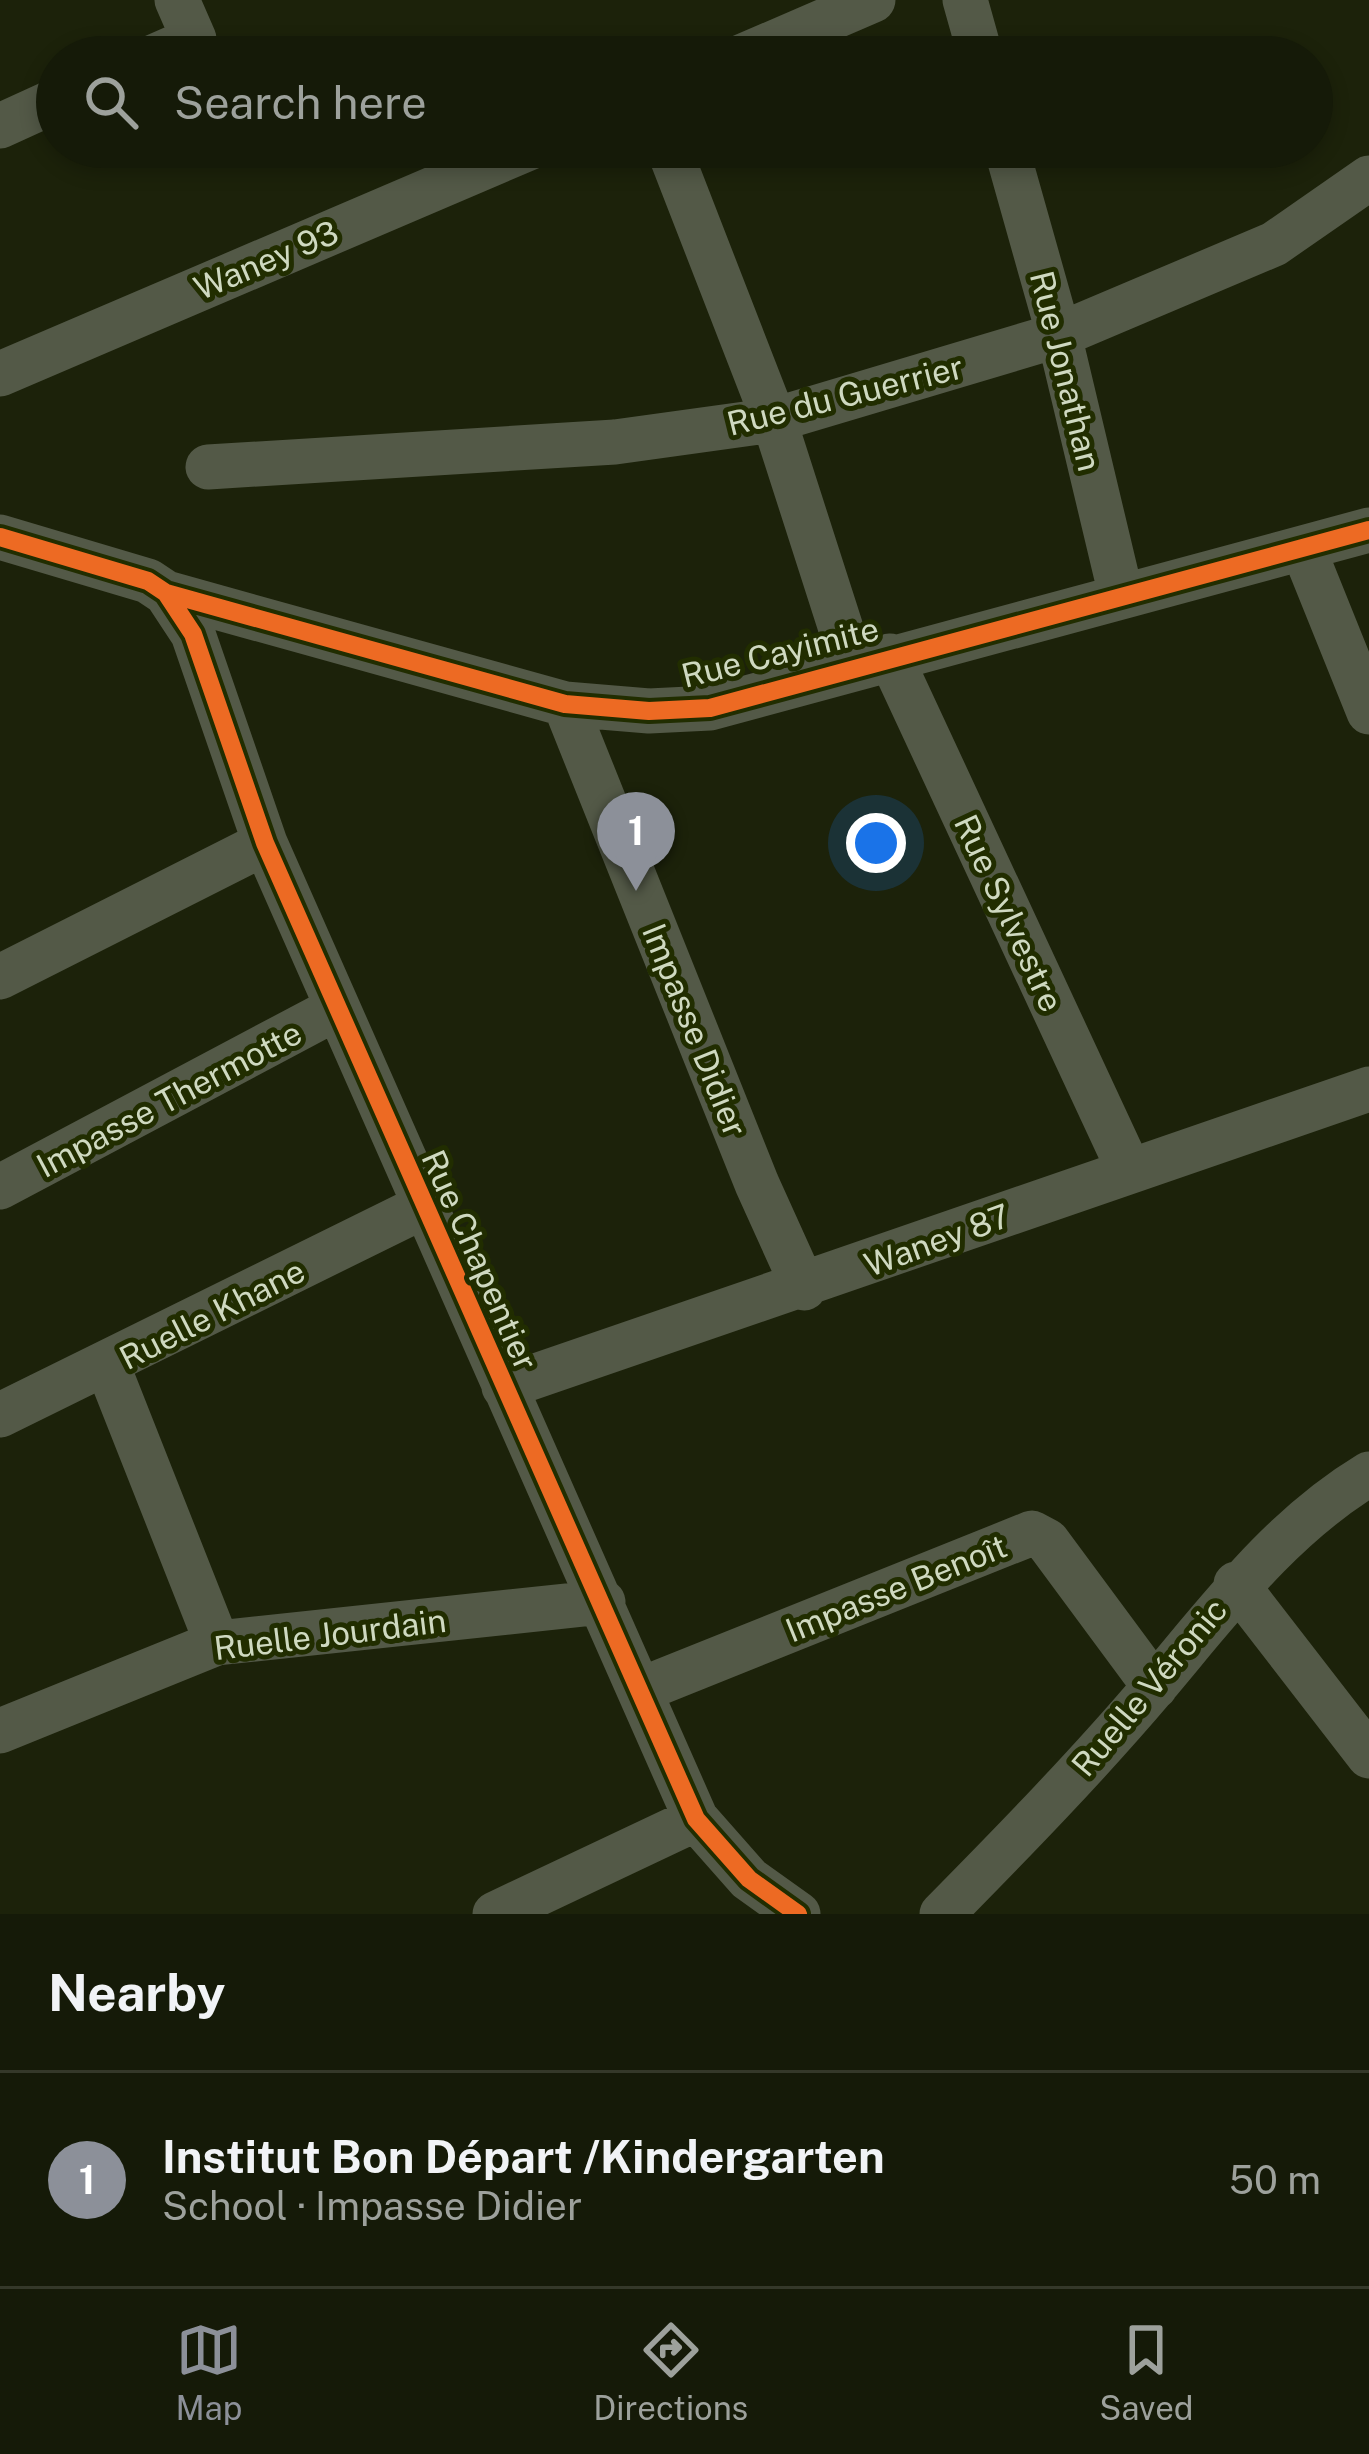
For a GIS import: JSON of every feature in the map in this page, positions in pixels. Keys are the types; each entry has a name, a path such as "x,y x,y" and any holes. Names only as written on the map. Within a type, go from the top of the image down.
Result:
{"street":[{"path":"177,0 193,36"},
{"path":"790,36 873,0"},
{"path":"965,0 975,36"},
{"path":"0,126 36,110"},
{"name":"Waney 93","path":"0,374 482,168"},
{"name":"Rue Sylvestre","path":"676,168 871,661 1129,1170"},
{"name":"Rue Jonathan","path":"1012,168 1059,335 1121,596"},
{"name":"Rue du Guerrier","path":"208,466 615,442 774,420 1059,335 1274,244 1369,178"},
{"name":"Rue Cayimite","path":"0,537 148,581 166,593 565,704 649,712 710,708 1369,530"},
{"path":"1303,548 1369,712"},
{"name":"Rue Chapentier","path":"166,593 194,634 265,843 422,1207 643,1689 696,1820 769,1906"},
{"name":"Impasse Didier","path":"565,704 757,1184 804,1288"},
{"path":"0,977 265,843"},
{"name":"Impasse Thermotte","path":"0,1187 337,1009"},
{"name":"Waney 87","path":"504,1387 804,1288 1369,1089"},
{"name":"Ruelle Khane","path":"0,1415 108,1366 422,1207"},
{"path":"108,1366 217,1643"},
{"name":"Ruelle Véronic","path":"942,1914 1155,1687 1236,1585 1343,1490 1369,1474"},
{"name":"Impasse Benoît","path":"643,1689 1032,1533 1047,1541 1155,1687"},
{"path":"1236,1585 1369,1756"},
{"name":"Ruelle Jourdain","path":"0,1731 217,1643 603,1601"},
{"path":"495,1914 696,1820"}],"cycle path":[{"path":"0,537 148,581 166,593 565,704 649,711 710,708 1369,530"},
{"path":"166,593 193,634 265,843 696,1819 749,1879 798,1914"}],"place":[{"name":"Institut Bon Départ /Kindergarten","path":"636,891"}]}
